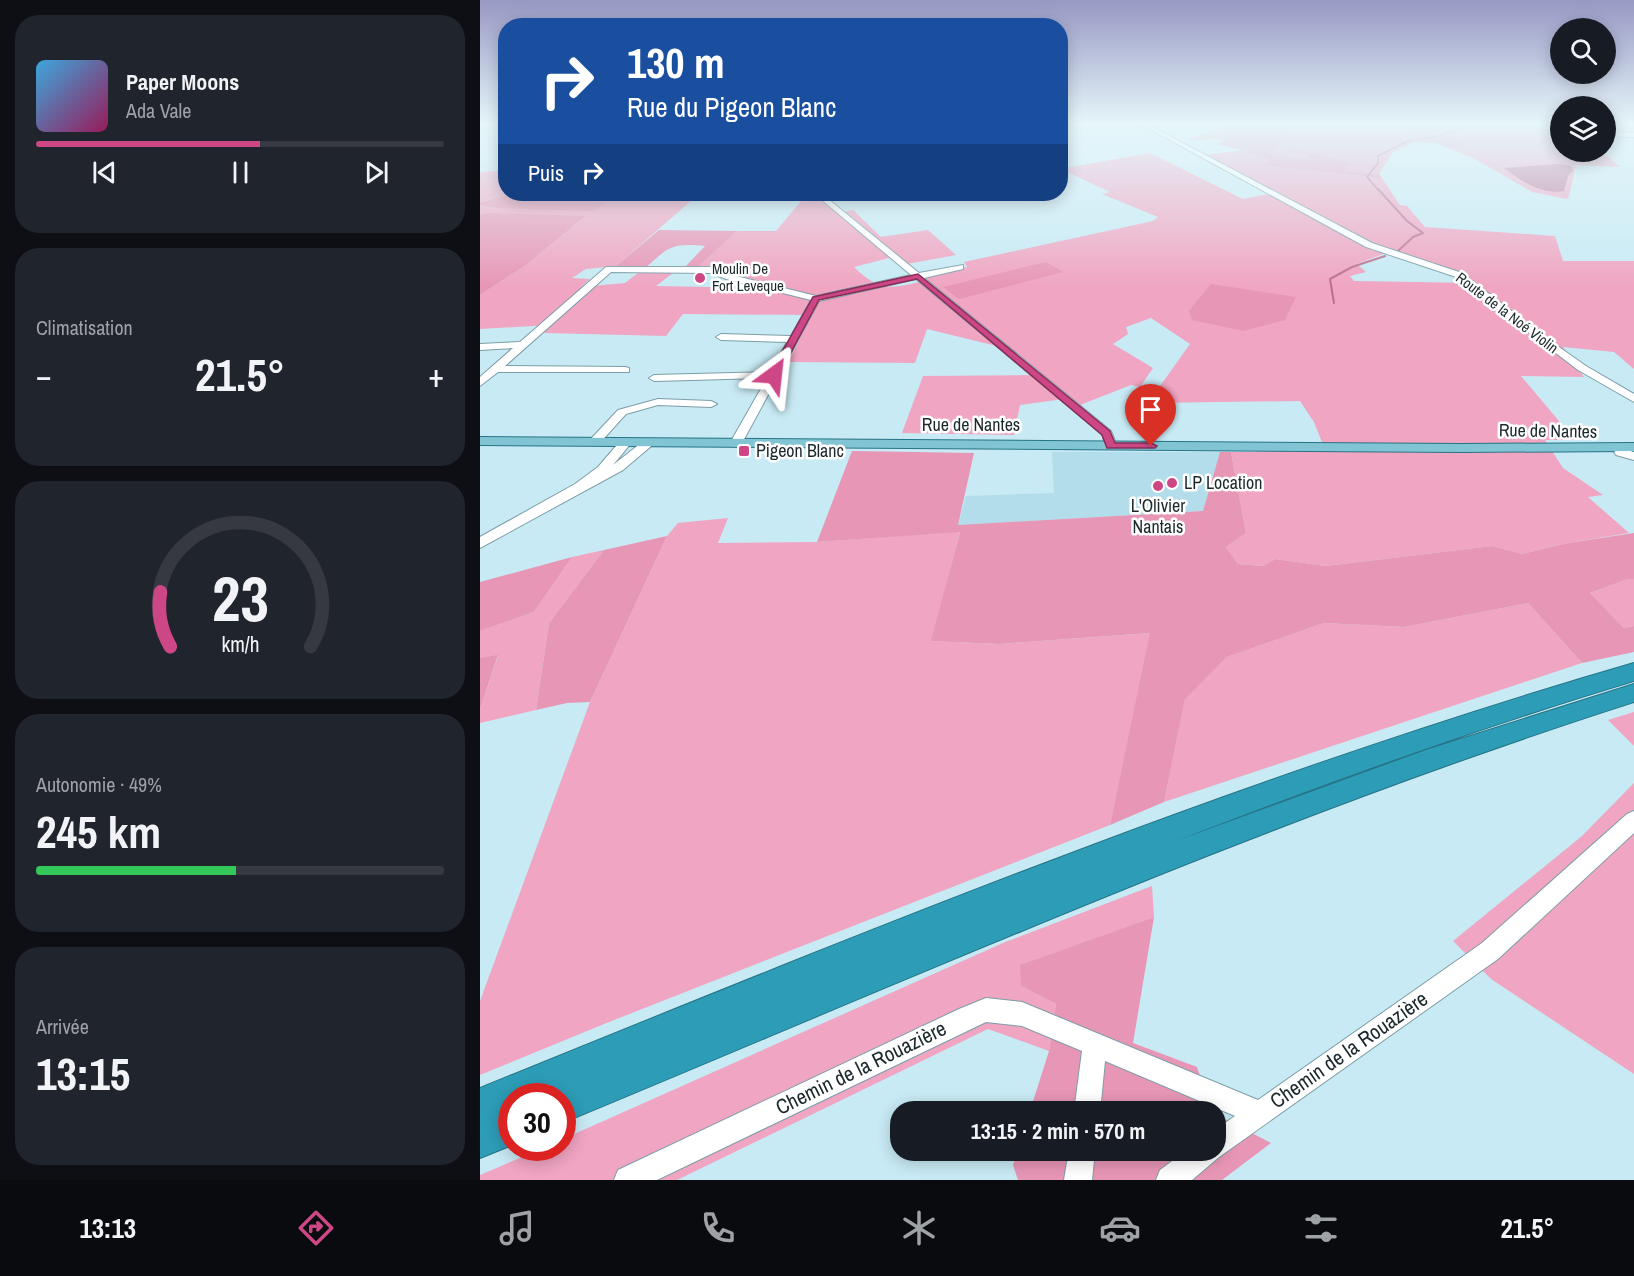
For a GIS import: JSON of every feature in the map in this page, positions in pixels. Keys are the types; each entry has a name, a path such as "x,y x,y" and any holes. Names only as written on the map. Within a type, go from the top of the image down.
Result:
{"highway":[{"path":"480,1106 782,983 1146,840 1443,732 1634,672"},
{"path":"576,1099 851,985 1235,832 1443,756 1634,693"},
{"path":"480,1140 498,1133"}],"main road":[{"name":"Rue de Nantes","path":"480,441 1628,451"}],"street":[{"name":"Route de la Noé Violin","path":"1242,177 1380,250 1459,275 1545,342 1582,368 1634,399"},
{"path":"827,201 1107,434 1111,446"},
{"path":"480,383 609,269 712,270 729,277 816,299 960,267"},
{"path":"736,443 816,299"},
{"path":"721,338 795,339"},
{"path":"480,347 523,345"},
{"path":"496,369 625,370"},
{"path":"654,378 774,375"},
{"path":"594,442 622,412 658,402 711,404"},
{"path":"580,487 602,470 626,442"},
{"path":"480,543 619,467 650,442"},
{"name":"Chemin de la Rouazière","path":"628,1180 967,1017 986,1010 1022,1014 1259,1113 1490,951 1634,820"},
{"path":"1088,1101 1095,1045"},
{"path":"1226,1138 1259,1113"},
{"path":"1078,1180 1081,1161"},
{"path":"1170,1180 1195,1161"}],"shaded area":[{"path":"480,177 498,177 498,198 480,202"},
{"path":"1078,177 1199,177 1243,199 1269,194 1237,177 1382,178 1400,205 1407,206 1425,227 1555,236 1563,261 1634,261 1634,369 1614,352 1563,347 1584,377 1521,376 1575,440 1545,440 1563,468 1603,495 1588,497 1629,533 1568,543 1522,554 1492,546 1326,566 1275,559 1263,566 1238,564 1226,547 1246,533 1231,452 1325,450 1314,422 1300,401 1148,403 1190,344 1151,318 1126,327 1128,334 1113,344 1153,368 1140,387 1131,385 1080,405 1071,398 1020,405 1014,435 902,433 923,376 1043,375 1013,350 927,329 915,363 788,362 812,315 683,314 666,336 544,333 551,325 480,329 480,295 526,265 585,217 480,215 480,205 495,208 606,202 594,201 691,201 616,266 586,269 572,278 590,279 581,287 625,283 639,272 673,273 656,286 762,288 766,284 717,268 698,267 737,231 776,231 801,201 822,201 837,213 853,210 881,237 928,230 956,255 907,264 897,256 854,267 872,282 896,287 928,280 926,277 967,267 964,262 1153,221 1158,217 1102,194 1110,192","holes":["1391,251 1456,271 1475,283 1354,281 1350,276 1366,272 1357,264"]},
{"path":"1506,177 1573,177 1567,199 1532,192"},
{"path":"1517,177 1568,177 1564,191 1556,192 1539,189"},
{"path":"498,198 498,201 608,202 594,211 495,208 480,205 480,202"},
{"path":"488,213 586,216 526,265 480,295 480,215"},
{"path":"659,230 737,231 698,267 686,266 705,246 684,245 671,248 644,269 616,266"},
{"path":"1046,262 1063,272 959,299 943,287"},
{"path":"1211,284 1296,297 1285,320 1243,331 1192,320 1189,311"},
{"path":"852,451 974,453 958,525 1203,511 1220,452 1231,452 1246,533 1226,547 1238,564 1263,566 1275,559 1326,566 1492,546 1522,554 1568,543 1634,533 1634,579 1628,579 1590,593 1624,628 1634,626 1634,652 1582,663 1528,603 1404,627 1324,623 1227,657 1185,699 1164,802 1110,825 1150,633 999,644 931,641 960,532 817,542"},
{"path":"1052,452 1220,452 1203,511 958,525 966,496 1054,493"},
{"path":"728,518 718,543 817,542 960,531 932,641 999,644 1151,633 1110,825 480,1075 480,1001 590,702 667,536 678,523"},
{"path":"667,536 590,702 567,703 536,710 549,623 604,550"},
{"path":"604,550 549,623 536,710 480,723 480,709 498,656 480,658 480,631 534,612 572,557"},
{"path":"572,557 534,612 480,631 480,582"},
{"path":"1628,579 1634,579 1634,626 1624,628 1590,593"},
{"path":"1528,603 1582,663 1164,802 1185,698 1227,657 1324,623 1404,627"},
{"path":"498,655 480,709 480,658"},
{"path":"1634,712 1634,746 1608,720"},
{"path":"1634,783 1634,1074 1491,979 1453,941 1582,836"},
{"path":"1152,886 1154,917 1021,965 1021,986 1056,1004 1049,1051 988,1029 677,1180 480,1180 480,1175 513,1161 576,1161 576,1133 1003,943"},
{"path":"1154,917 1133,1043 1197,1067 1209,1101 1033,1101 1049,1051 1056,1004 1021,986 1020,965"},
{"path":"1226,1120 1271,1143 1222,1180 1018,1180 1013,1165 1014,1161 1226,1161"}],"waterway":[{"path":"1367,177 1379,191"},
{"path":"1378,189 1407,221 1423,233 1413,237 1398,251"},
{"path":"1334,303 1330,279 1352,267 1385,256"}],"place":[{"name":"Moulin De Fort Leveque","path":"700,278"},
{"name":"Pigeon Blanc","path":"744,451"},
{"name":"LP Location","path":"1172,483"},
{"name":"L'Olivier Nantais","path":"1158,486"}],"route":[{"path":"774,375 816,299 918,276 1107,434 1111,446 1151,446"}]}
